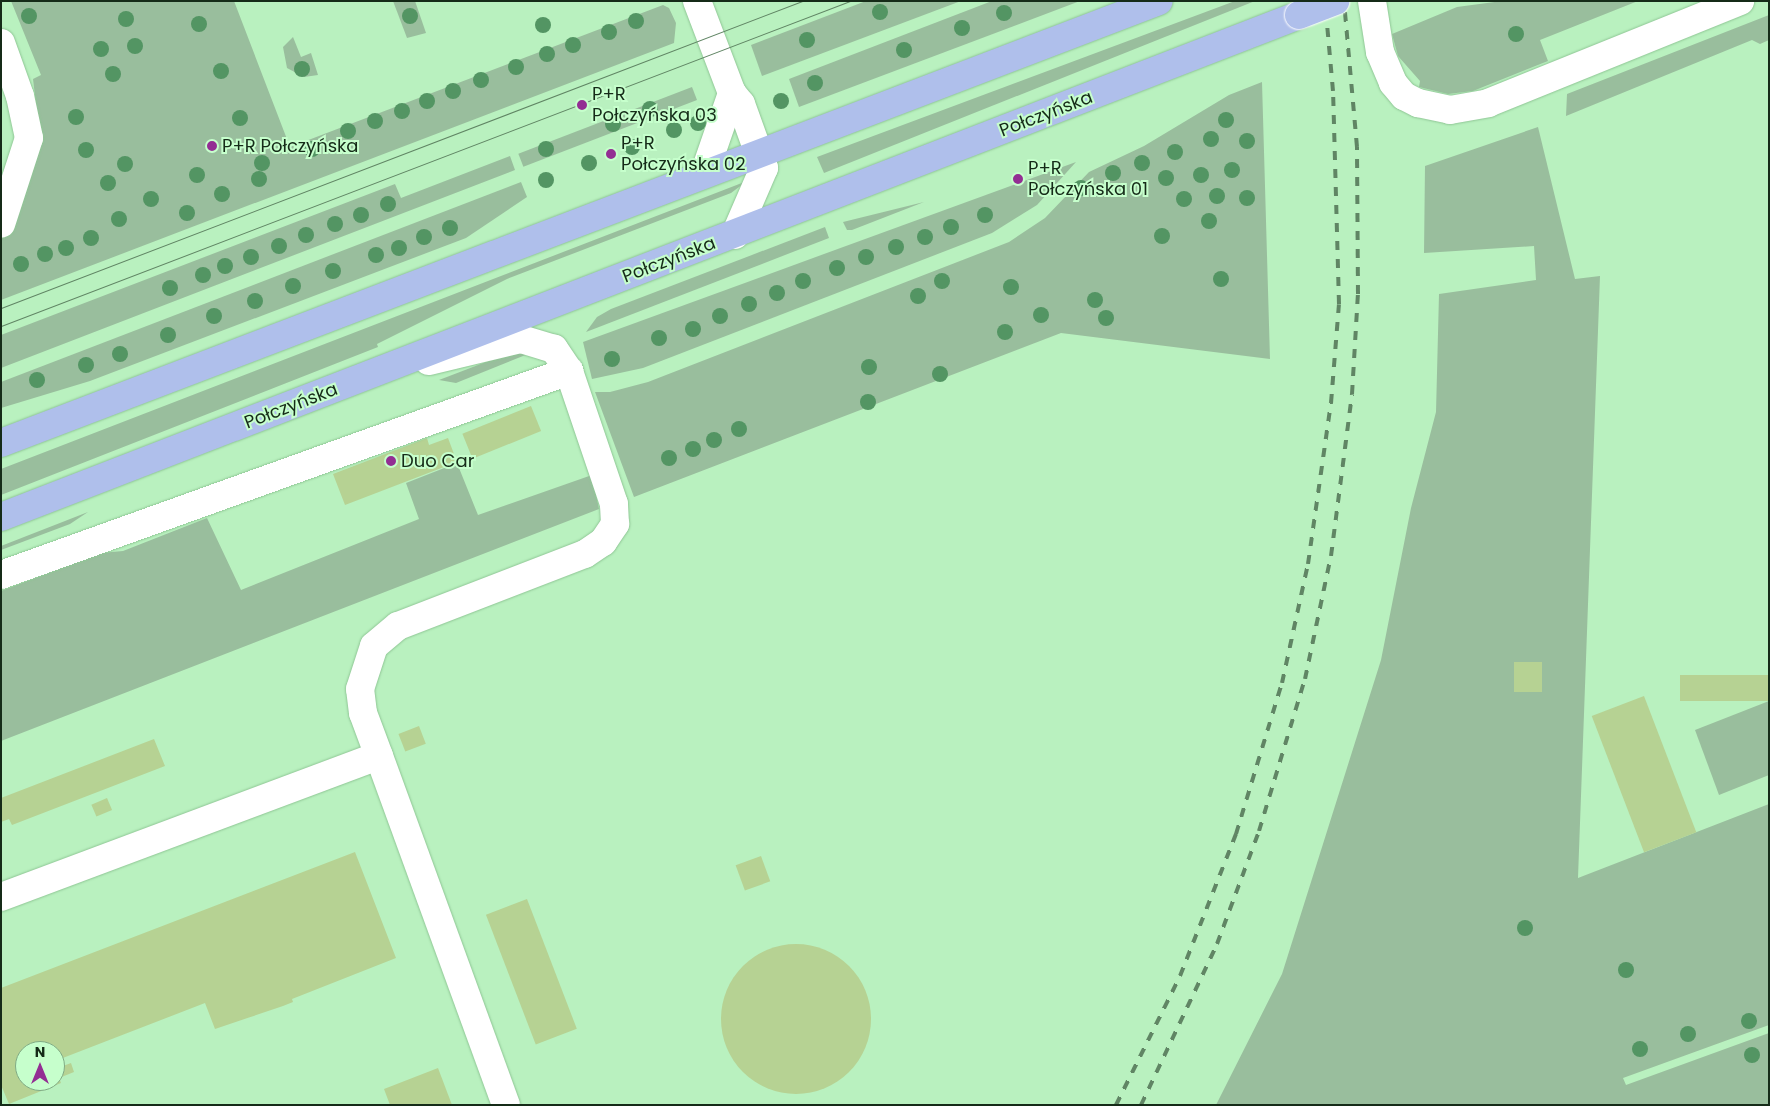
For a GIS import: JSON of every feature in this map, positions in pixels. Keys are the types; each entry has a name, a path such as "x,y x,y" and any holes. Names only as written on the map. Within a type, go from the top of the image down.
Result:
{"main road":[{"path":"1,443 1159,1"},
{"name":"Połczyńska","path":"1,517 1335,1"}],"lane":[{"path":"697,1 732,93 741,104 760,153 762,178 734,235"},
{"path":"1372,1 1380,52 1393,83 1404,96 1418,103 1450,110 1488,103 1740,1"},
{"path":"1,43 20,96 29,138 1,224"},
{"path":"704,174 732,93"},
{"path":"376,373 520,339 554,350 569,371 614,504 615,524 603,542 585,554 398,626 374,646 360,689 363,713 506,1105"},
{"path":"1,575 569,371"},
{"path":"1,897 379,756"}],"green space":[{"name":"P+R Połczyńska","path":"11,1 234,1 290,147 663,5 669,8 676,23 674,43 1,300 1,237 6,232 38,121 33,79 41,75"},
{"path":"393,1 415,1 426,33 407,38"},
{"path":"866,1 961,1 762,76 751,45"},
{"path":"992,1 1080,1 799,107 789,79"},
{"path":"1235,1 1255,1 824,173 817,157"},
{"path":"1502,1 1638,1 1540,40 1548,61 1473,91 1448,94 1419,87 1420,81 1398,56 1392,34 1457,7"},
{"path":"1769,15 1769,40 1760,44 1752,40 1566,116 1567,94"},
{"path":"293,37 301,57 311,53 318,75 304,77 287,68 283,47"},
{"path":"1262,82 1270,359 1061,333 634,497 595,392 610,392 648,382 1009,242 1045,218 1089,172 1144,146 1229,95"},
{"path":"692,87 697,100 523,167 518,154"},
{"path":"1538,127 1575,279 1600,276 1578,878 1769,804 1769,1025 1623,1078 1626,1085 1769,1033 1769,1105 1216,1105 1282,974 1381,660 1411,508 1436,412 1439,294 1536,280 1534,246 1424,253 1425,166"},
{"path":"510,156 515,170 1,368 1,335 395,184 401,198"},
{"path":"1076,162 1037,205 992,233 643,368 592,379 583,342"},
{"path":"747,181 731,193 507,279 377,344 378,347 1,495 1,469"},
{"path":"521,182 527,197 466,238 90,381 1,408 1,382"},
{"path":"924,202 852,230 847,230 843,222"},
{"path":"825,227 829,238 586,332 597,317 611,309"},
{"path":"522,348 533,352 456,383 439,380"},
{"path":"457,463 478,515 592,475 599,509 1,741 1,591 101,553 123,551 207,518 241,590 419,519 406,483"},
{"path":"88,512 70,524 1,550 1,546"},
{"path":"1769,701 1769,775 1719,795 1695,730"}],"building":[{"path":"531,406 541,431 473,459 462,434"},
{"path":"427,438 429,445 448,438 457,462 345,505 333,474"},
{"path":"1514,662 1542,662 1542,692 1514,692"},
{"path":"1680,675 1769,675 1769,701 1680,701"},
{"path":"1644,696 1696,832 1644,852 1592,716"},
{"path":"419,726 426,744 405,752 398,734"},
{"path":"154,739 165,766 12,825 9,819 1,822 1,798"},
{"path":"107,798 112,810 96,817 91,805"},
{"path":"355,852 396,958 292,999 293,1002 283,1006 215,1029 205,1003 65,1057 65,1041 15,1041 15,1091 41,1091 9,1104 1,1085 1,988"},
{"path":"761,856 770,881 745,891 736,865"},
{"path":"527,899 577,1029 536,1045 486,915"},
{"path":"796,944 811,945 825,950 838,956 849,966 859,977 865,990 870,1004 870,1034 865,1048 859,1061 849,1072 838,1082 825,1088 811,1093 796,1094 781,1093 767,1088 754,1082 743,1072 733,1061 727,1048 722,1034 721,1019 722,1004 727,990 733,977 743,966 754,956 767,950 781,945"},
{"path":"71,1063 74,1072 65,1076 65,1065"},
{"path":"438,1068 452,1105 390,1105 384,1089"}],"tram line":[{"path":"1,308 802,1"},
{"path":"1,326 850,1"}],"railway":[{"path":"1116,1105 1180,976 1236,834 1282,683 1308,564 1331,403 1339,304 1333,91 1325,1"},
{"path":"1141,1105 1217,944 1259,831 1305,679 1331,556 1352,394 1358,294 1357,147 1344,1"}],"place":[{"name":"P+R Połczyńska 03","path":"582,105"},
{"name":"P+R Połczyńska","path":"212,146"},
{"name":"P+R Połczyńska 02","path":"611,154"},
{"name":"P+R Połczyńska 01","path":"1018,179"},
{"name":"Duo Car","path":"391,461"}]}
